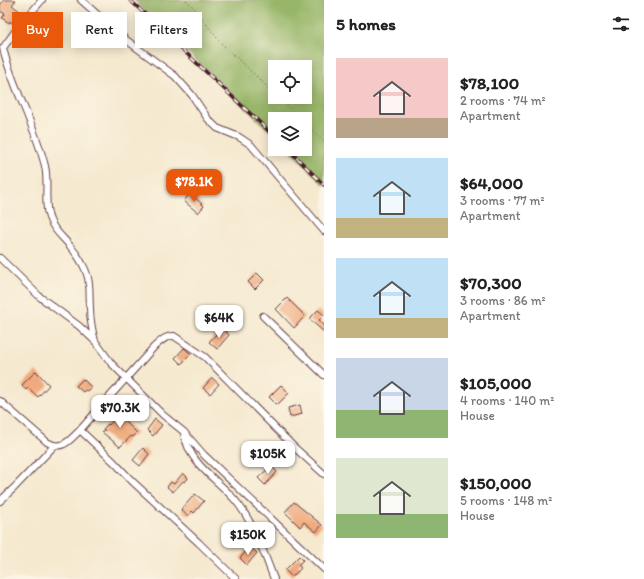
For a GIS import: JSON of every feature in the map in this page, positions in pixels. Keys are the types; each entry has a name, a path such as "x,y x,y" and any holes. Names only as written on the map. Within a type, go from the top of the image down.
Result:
{"street":[{"path":"42,0 16,30 3,48 7,64 34,130 45,166 48,214 50,221 55,230 80,258 89,279 90,319 95,341"},
{"path":"81,0 125,39 175,76 192,95 208,119 217,128 239,137 251,145 324,231"},
{"path":"0,258 40,297 79,326 95,341 111,363 163,415 184,432 204,455 324,569"},
{"path":"263,316 324,375"},
{"path":"0,501 54,446 68,442 154,347 170,335 174,336 205,358 295,448 324,474"},
{"path":"0,401 47,442 54,446"},
{"path":"80,430 143,491 199,542 236,579"},
{"path":"184,432 186,445 198,464 231,495 251,524 274,579"}],"path":[{"path":"186,0 221,43 268,87"},
{"path":"285,104 294,112"},
{"path":"312,130 324,141"}],"green space":[{"path":"134,0 324,0 324,185 296,156 312,156 312,112 268,112 268,129 184,48 202,48 202,12 146,12"}],"building":[{"path":"4,0 16,0 12,5 21,12 12,12 12,23 10,21 9,23 2,18 5,14 0,11 0,5"},
{"path":"190,193 204,206 198,213 184,201"},
{"path":"257,273 264,280 255,289 248,282"},
{"path":"287,298 305,316 294,328 276,309"},
{"path":"318,310 324,315 319,320 324,325 324,332 309,319"},
{"path":"222,328 229,335 217,349 209,342"},
{"path":"184,348 191,354 181,364 175,358"},
{"path":"36,371 49,385 38,397 28,388 26,390 22,385"},
{"path":"212,378 219,384 210,394 203,388"},
{"path":"83,379 91,387 87,391 85,390 83,392 76,386"},
{"path":"281,385 289,393 277,405 269,397"},
{"path":"300,405 302,414 290,417 288,408"},
{"path":"124,408 130,414 124,420 137,433 133,437 131,436 120,447 102,432 105,430 103,429 108,424 109,425"},
{"path":"155,419 162,425 153,436 147,430"},
{"path":"143,448 149,454 140,466 133,460"},
{"path":"271,466 277,472 265,485 258,478"},
{"path":"183,473 188,478 185,482 183,481 173,492 167,487 171,482 174,484"},
{"path":"195,494 204,501 194,513 192,511 188,516 181,510"},
{"path":"294,502 322,525 316,532 304,522 300,527 285,512"},
{"path":"269,528 275,533 266,543 262,536"},
{"path":"250,547 257,553 247,565 240,558"},
{"path":"299,556 303,560 298,565 301,568 292,577 285,570"}],"railway":[{"path":"130,0 268,130"},
{"path":"295,156 324,185"}]}
